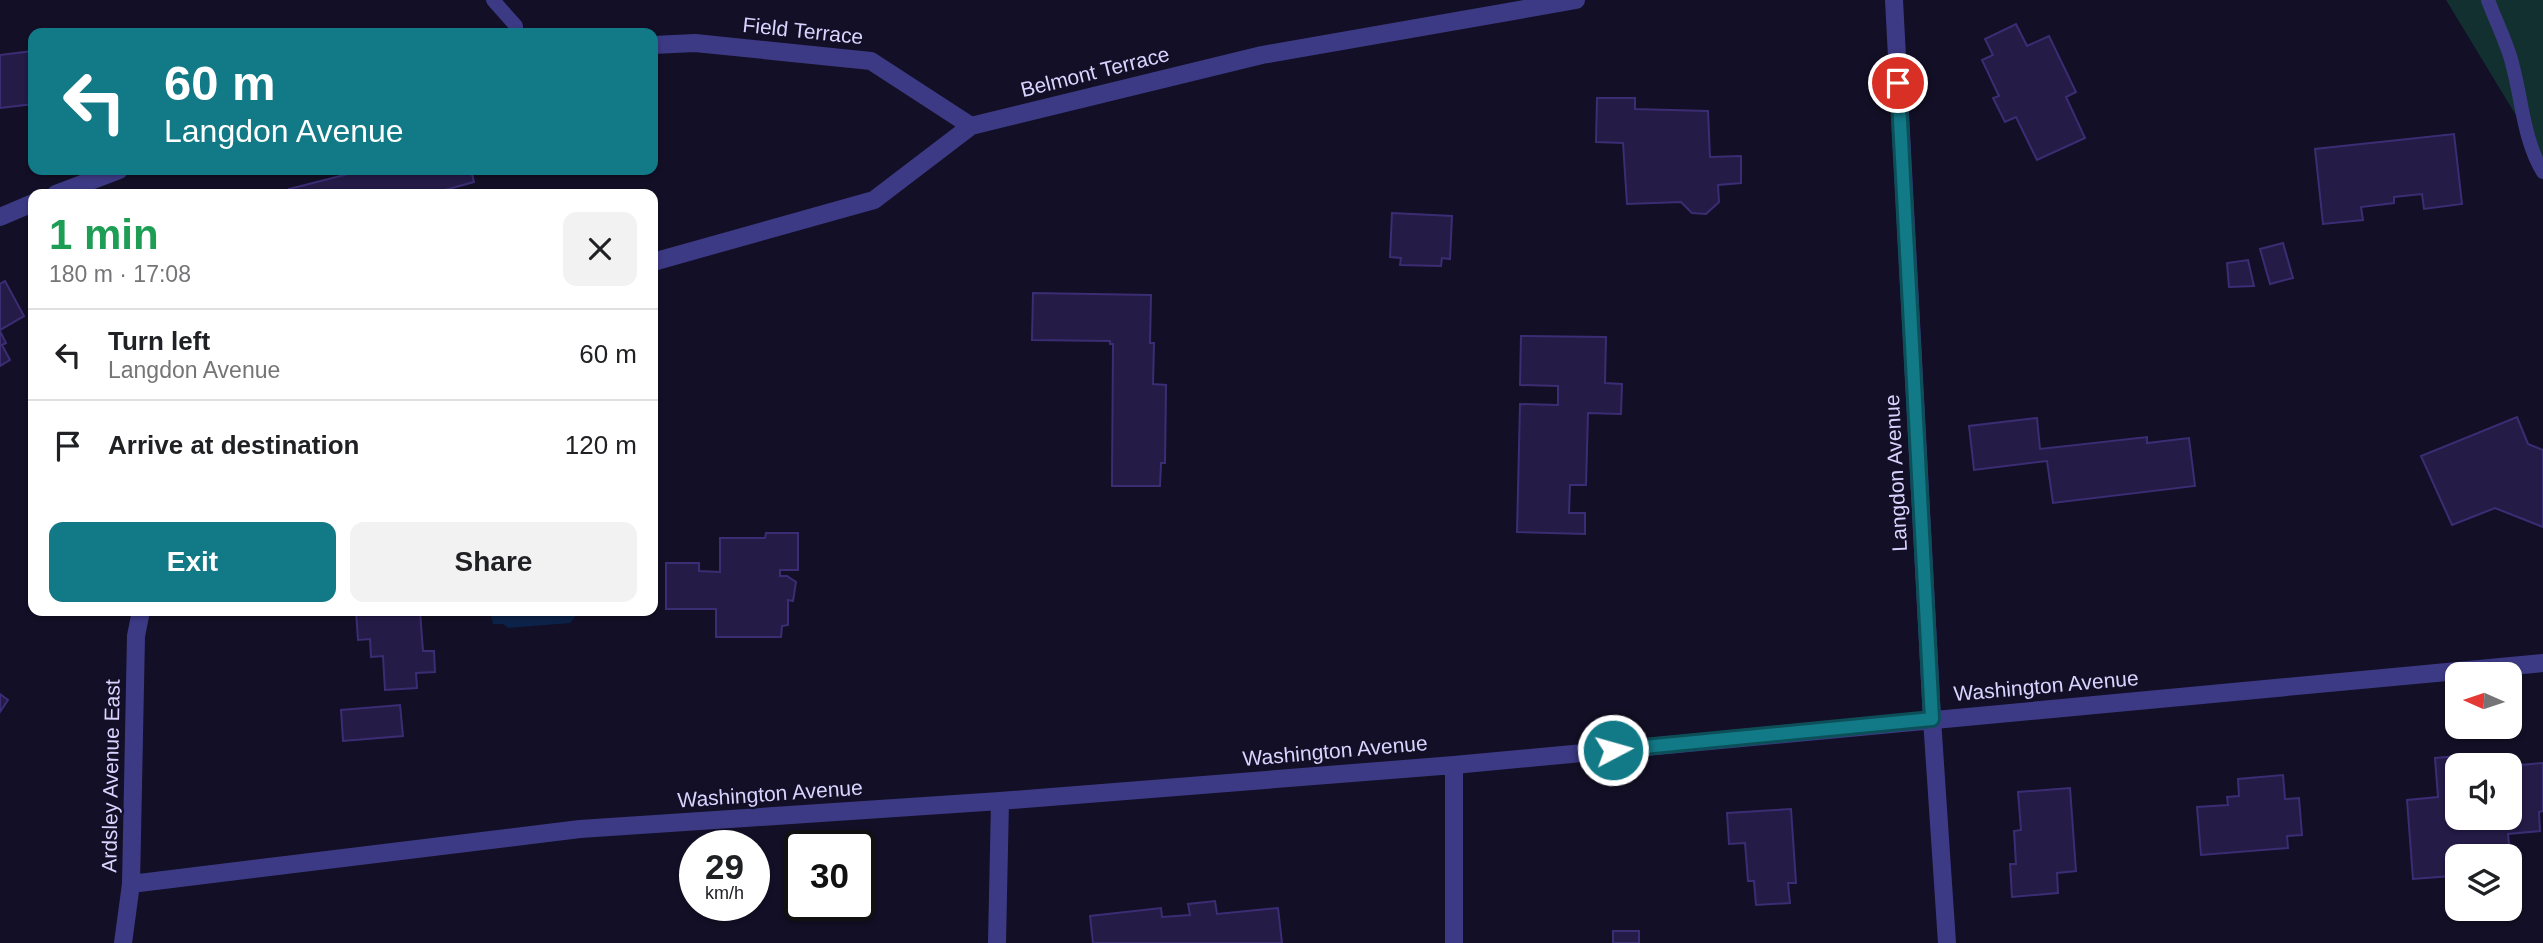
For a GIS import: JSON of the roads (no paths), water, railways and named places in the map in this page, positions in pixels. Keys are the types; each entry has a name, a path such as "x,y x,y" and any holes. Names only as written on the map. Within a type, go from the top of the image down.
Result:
{"street":[{"name":"Belmont Terrace","path":"658,261 874,200 971,126 1262,55 1576,0"},
{"name":"Langdon Avenue","path":"1894,0 1932,719 1947,943"},
{"name":"Field Terrace","path":"658,45 695,43 871,61 971,126"},
{"path":"69,189 106,175"},
{"path":"0,217 28,205"},
{"name":"Ardsley Avenue East","path":"123,943 131,884 136,636 140,616"},
{"name":"Washington Avenue","path":"131,884 580,829 1000,801 1454,765 2543,663"},
{"path":"1454,765 1454,943"},
{"path":"997,943 1000,801"}],"lane":[{"path":"493,0 516,28"},
{"path":"2488,0 2511,57 2529,134 2543,172"}],"water":[{"path":"491,616 575,617 570,623 508,628 503,624 493,624"}]}
